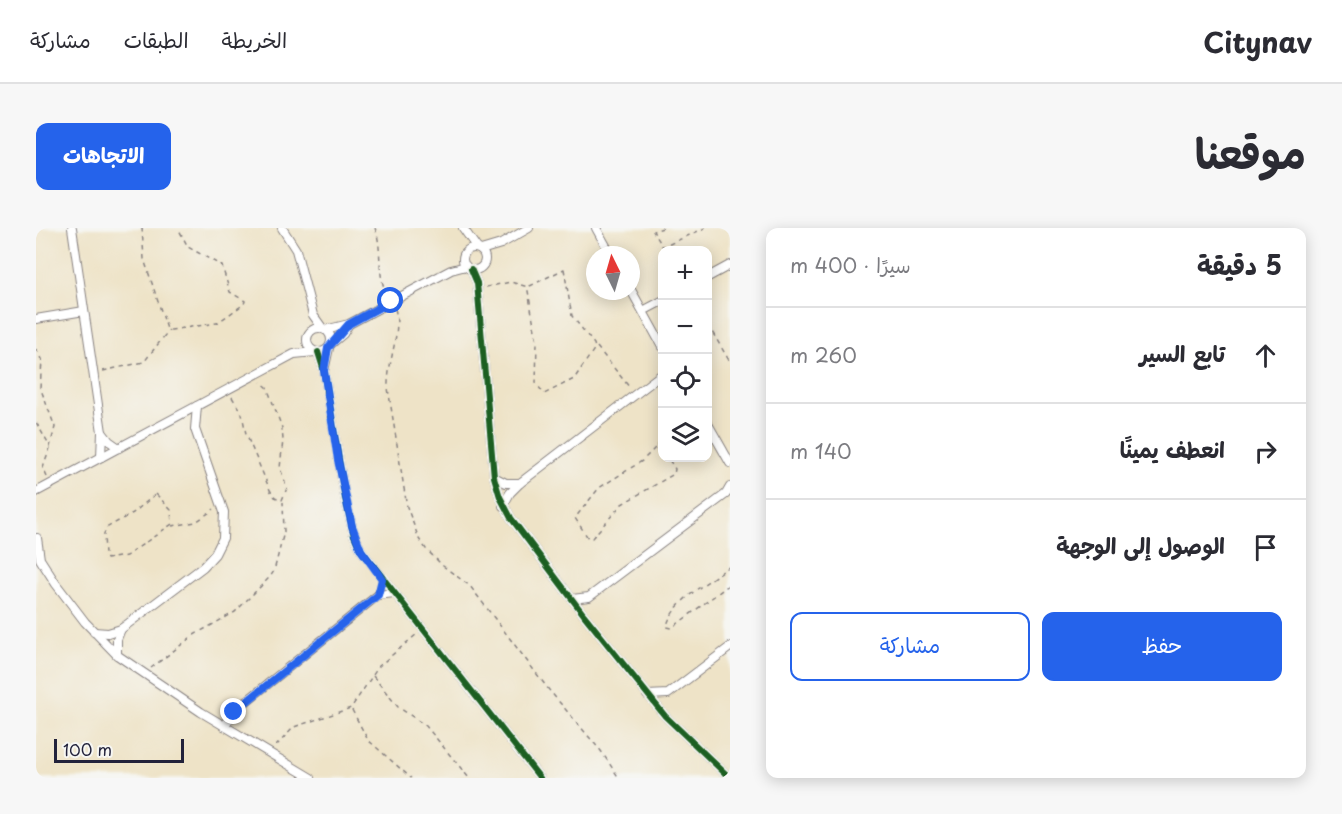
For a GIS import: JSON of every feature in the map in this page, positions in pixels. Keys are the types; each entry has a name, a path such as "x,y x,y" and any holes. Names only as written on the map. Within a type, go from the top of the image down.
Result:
{"street":[{"path":"72,228 102,432 101,457"},
{"path":"282,228 299,259 313,315 330,337 324,371"},
{"path":"466,261 469,249 501,244 529,228"},
{"path":"596,228 606,246"},
{"path":"464,230 479,249 484,263 477,286"},
{"path":"464,230 466,261 477,286 494,477 504,506 584,615 647,695 665,716 730,778"},
{"path":"294,354 316,328 324,329 349,324 451,270 456,263 466,261 477,269 501,244"},
{"path":"712,275 730,265"},
{"path":"637,300 658,337"},
{"path":"643,311 658,304"},
{"path":"36,319 84,311"},
{"path":"313,315 308,346 316,352 324,371 338,460 352,526 361,550 540,778"},
{"path":"36,492 294,354 316,352 329,346 343,334 349,324"},
{"path":"504,506 510,493 520,483 658,379"},
{"path":"94,632 108,633 121,629 210,561 220,547 225,530 222,504 195,429 197,406"},
{"path":"177,417 195,429"},
{"path":"712,431 730,463"},
{"path":"102,432 119,448"},
{"path":"494,477 506,483 520,483"},
{"path":"572,599 589,597 729,491"},
{"path":"37,538 38,552 44,565 65,598 117,655 224,726 310,778"},
{"path":"378,595 382,579"},
{"path":"224,726 238,708 378,595 394,594"},
{"path":"584,615 589,597"},
{"path":"117,655 117,639 121,629"},
{"path":"665,716 665,702 668,694 730,646"},
{"path":"647,695 668,694"}],"path":[{"path":"142,228 144,259 166,327 169,330"},
{"path":"94,373 144,362 169,330 217,323 245,302 230,292 222,266 188,247 178,228"},
{"path":"375,228 379,239 382,280 396,311 397,327 388,375 388,388 407,507 414,528 426,549 443,566 470,586 549,690 601,751 619,778"},
{"path":"663,228 653,231 663,247 705,228"},
{"path":"477,286 511,282 529,287 565,270 572,316 636,395"},
{"path":"529,287 528,294 537,349 536,383 543,393 547,394 574,378 596,346"},
{"path":"712,333 730,362"},
{"path":"36,349 42,361 40,387 55,427 43,469 51,484"},
{"path":"143,674 194,635 236,612 270,577 284,532 282,500 287,488 280,468 282,428 266,385 258,382 254,376"},
{"path":"227,390 242,414 246,434 270,490 275,497 282,500"},
{"path":"36,422 50,447"},
{"path":"657,447 642,461 598,488 575,516 589,539 622,504 674,474 675,469 671,462"},
{"path":"170,526 173,520 171,510 159,495 153,495 133,513 106,528 104,534 106,558 109,560 126,556 170,526 196,522 222,504"},
{"path":"730,566 684,601 670,615 667,627 672,628 730,584"},
{"path":"270,753 285,734 294,727 351,708 385,661 422,629"},
{"path":"373,675 398,707 426,726 469,778"},
{"path":"351,708 368,740 411,778"}],"cycle path":[{"path":"471,269 477,283 494,477 500,497 511,518 584,615 665,716 730,778"},
{"path":"318,352 324,371 345,497 354,535 361,550 540,778"}],"route":[{"path":"234,712 378,595 382,579 357,542 345,497 324,371 328,348 343,334 349,324 391,301"}]}
